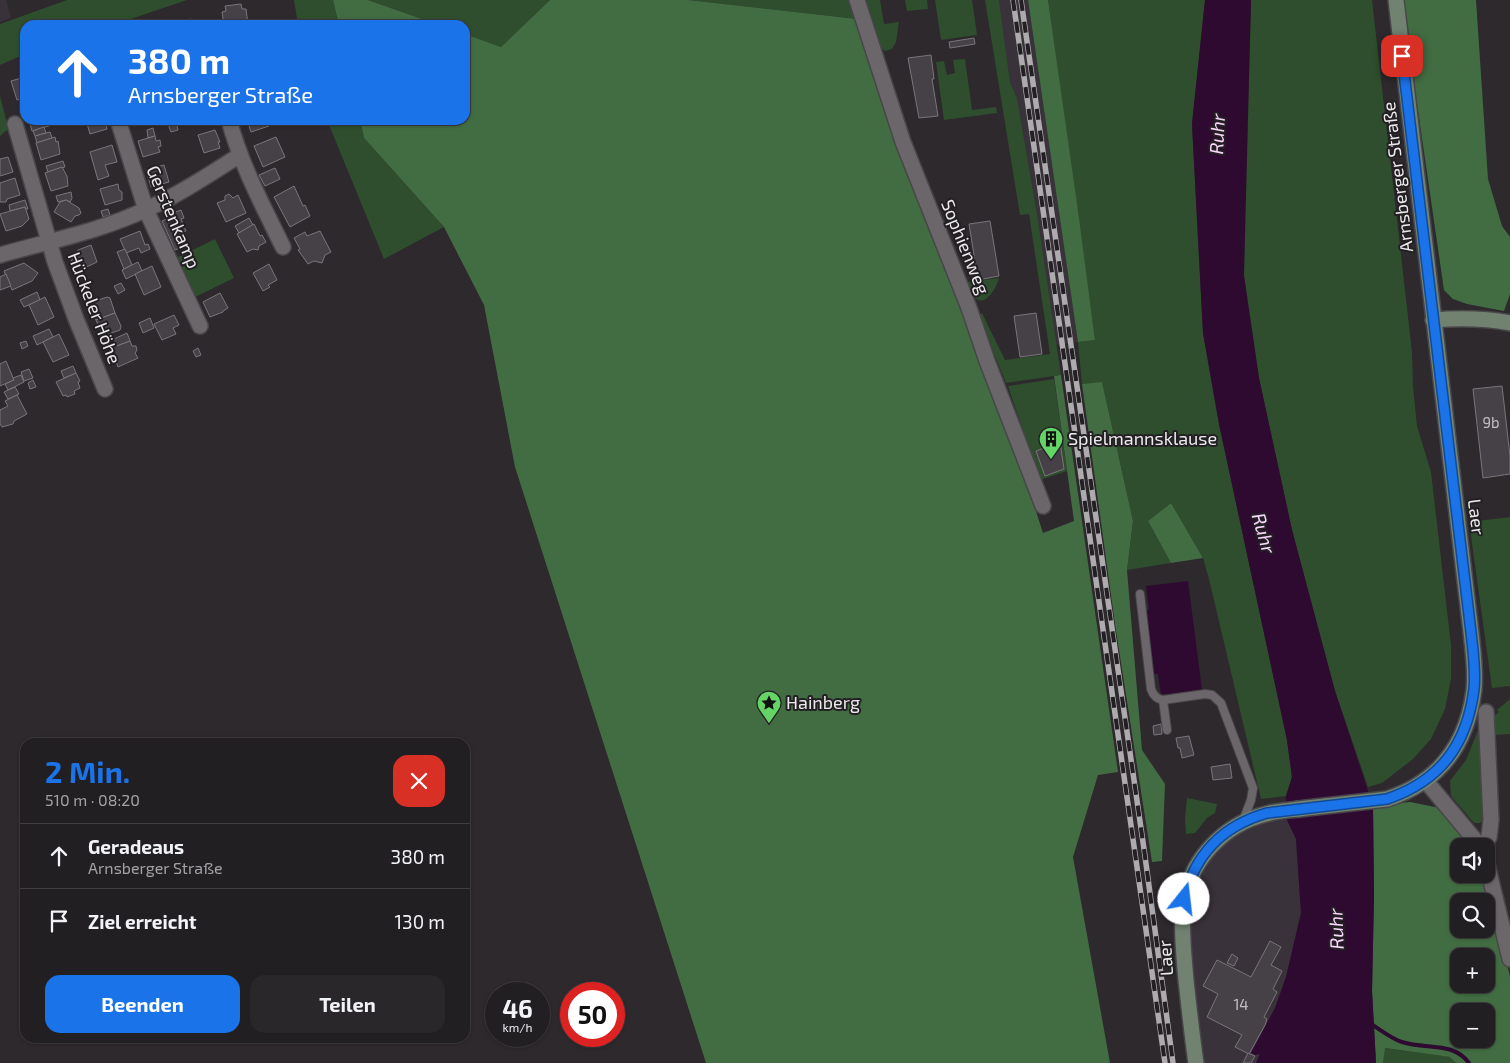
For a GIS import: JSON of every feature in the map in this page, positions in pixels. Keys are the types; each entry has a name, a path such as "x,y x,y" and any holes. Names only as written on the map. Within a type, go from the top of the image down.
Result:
{"main road":[{"name":"Arnsberger Straße","path":"1396,0 1433,320"},
{"path":"1433,320 1460,318 1496,320 1510,323"},
{"name":"Laer","path":"1196,1063 1182,920 1184,899 1189,881 1198,863 1218,839 1242,822 1275,812 1387,799 1401,794 1436,772 1454,752 1468,719 1474,689 1471,632 1433,320"}],"street":[{"name":"Sophienweg","path":"857,0 903,142 970,308 987,360 1043,506"},
{"path":"15,124 48,241"},
{"name":"Gerstenkamp","path":"120,125 146,210 200,326"},
{"path":"231,125 240,155 283,247"},
{"name":"Hückeler Höhe","path":"0,254 104,225 146,210 190,187 240,155"},
{"name":"Hückeler Höhe","path":"48,241 76,319 105,388"},
{"path":"1486,712 1491,820 1488,838"},
{"path":"1425,780 1475,838"},
{"path":"1492,883 1510,960"}],"lane":[{"path":"1140,594 1153,694 1163,700 1205,694 1212,695 1221,703 1253,788 1252,800 1242,822"},
{"path":"1163,700 1167,730"}],"shaded area":[{"path":"0,0 6,0 11,18 0,22"},
{"path":"999,0 1028,0 1078,342 1056,345 1037,214 1017,98 1010,82"},
{"path":"1275,820 1287,820 1296,839 1301,913 1286,977 1275,1008 1266,1024 1256,1063 1203,1063 1189,933 1195,890 1206,864 1225,843 1252,826"}],"green space":[{"path":"67,0 187,0 128,20 20,20 20,56 0,65 0,24"},
{"path":"294,0 333,0 338,20 297,20"},
{"path":"333,0 368,0 425,20 338,20"},
{"path":"368,0 550,0 501,47 470,36 470,20 425,20"},
{"path":"550,0 688,0 857,19 1007,421 1043,533 1074,521 1054,376 1061,375 1118,772 1098,775 1073,857 1110,1063 706,1063 515,467 484,305 444,227 364,138 361,125 470,125 470,36 501,47"},
{"path":"688,0 852,0 857,19"},
{"path":"863,0 880,0 884,24 899,22 896,42 892,49 885,51 880,47"},
{"path":"905,0 927,0 928,9 907,11"},
{"path":"935,0 972,0 977,35 941,40"},
{"path":"985,0 999,0 1010,82 1017,98 1037,214 1061,375 1006,383 980,319 979,315 982,313 1005,360 1050,354 1029,214 1020,215"},
{"path":"1028,0 1048,0 1095,340 1078,342"},
{"path":"1048,0 1205,0 1192,124 1203,333 1219,424 1287,740 1292,777 1286,796 1261,799 1203,558 1171,503 1148,521 1171,563 1127,570 1133,521 1102,383 1082,384 1078,342 1095,340"},
{"path":"1251,0 1372,0 1412,352 1417,426 1431,472 1451,645 1451,679 1445,709 1431,739 1413,759 1382,783 1368,787 1335,691 1292,530 1259,378 1243,275"},
{"path":"1402,0 1476,0 1488,179 1502,226 1510,237 1510,294 1504,311 1467,304 1453,299 1444,290"},
{"path":"965,59 972,110 996,107 997,113 944,120 936,62 944,61 947,75 955,73 953,60"},
{"path":"0,96 7,130 0,136"},
{"path":"329,125 361,125 364,138 444,227 384,259"},
{"path":"215,239 234,278 191,299 172,260"},
{"path":"999,278 990,295 983,300 978,300 974,297 967,282"},
{"path":"1054,379 1067,471 1040,480 1008,386"},
{"path":"1102,382 1133,521 1127,570 1142,750 1165,784 1162,861 1152,862 1115,624 1082,384"},
{"path":"1171,503 1203,558 1171,563 1148,521"},
{"path":"1510,517 1510,686 1492,688 1469,522"},
{"path":"1510,699 1510,734 1494,735 1493,717 1499,712 1497,710"},
{"path":"1481,723 1487,816 1480,823 1474,823 1451,796 1450,781 1466,760"},
{"path":"1187,798 1217,804 1215,813 1207,818 1195,833 1186,834 1185,818"},
{"path":"1410,802 1440,808 1463,838 1450,838 1450,883 1488,883 1489,885 1491,893 1450,893 1450,938 1495,938 1495,911 1510,977 1510,1063 1456,1063 1450,1057 1385,1048 1383,1063 1376,1063 1372,991 1373,806"},
{"path":"1384,1048 1451,1057 1456,1063 1383,1063"}],"water":[{"name":"Ruhr","path":"1205,0 1251,0 1244,275 1259,378 1292,530 1335,691 1373,806 1372,991 1376,1063 1256,1063 1260,1054 1255,1055 1251,1053 1275,1008 1286,977 1301,913 1296,839 1287,820 1286,796 1292,777 1287,740 1219,424 1203,333 1192,124"},
{"path":"1188,581 1202,690 1161,695 1158,674 1153,674 1145,611 1149,610 1146,586"}],"building":[{"path":"241,4 242,9 246,9 247,20 223,20 222,12 226,11 225,6"},
{"path":"974,38 975,44 950,48 949,42"},
{"path":"931,55 934,79 932,79 938,116 919,118 908,58"},
{"path":"20,78 20,99 17,100 11,81"},
{"path":"30,125 52,125 32,131"},
{"path":"87,125 106,125 107,129 90,134"},
{"path":"168,125 177,125 178,130 171,132"},
{"path":"249,125 269,125 269,126 251,132"},
{"path":"44,127 46,133 35,136 33,131"},
{"path":"153,128 155,136 148,138 147,130"},
{"path":"215,130 220,142 218,142 220,148 204,153 198,135"},
{"path":"50,132 52,138 37,143 35,136"},
{"path":"155,136 156,141 160,140 161,146 158,147 160,152 143,157 138,141"},
{"path":"55,137 56,142 58,141 60,154 41,160 36,143"},
{"path":"276,137 285,157 263,167 254,146"},
{"path":"112,145 117,162 105,165 109,176 98,180 90,152"},
{"path":"8,157 13,172 0,176 0,159"},
{"path":"63,161 65,167 48,172 46,166"},
{"path":"164,165 169,182 151,187 146,170"},
{"path":"62,167 67,176 68,186 51,191 45,173"},
{"path":"275,168 280,179 265,186 259,175"},
{"path":"15,178 20,195 7,199 6,202 0,202 0,183"},
{"path":"118,184 119,190 122,192 122,200 105,205 100,189"},
{"path":"294,186 310,216 290,227 274,197"},
{"path":"71,192 72,198 70,202 66,200 58,202 56,196"},
{"path":"229,194 233,198 238,195 246,213 226,222 217,203 225,200 225,196"},
{"path":"25,200 28,209 25,207 10,211 9,205"},
{"path":"66,200 79,208 81,213 75,216 71,222 54,212 60,202"},
{"path":"25,207 29,219 22,226 6,231 0,214"},
{"path":"108,209 110,215 103,217 101,211"},
{"path":"181,210 184,218 181,219 186,231 182,232 187,245 175,250 162,221 174,216 173,213"},
{"path":"249,218 253,225 239,233 235,226"},
{"path":"990,221 999,276 978,280 969,224"},
{"path":"254,224 260,236 262,235 266,242 259,246 258,250 253,249 247,252 237,234"},
{"path":"140,231 145,245 148,244 150,249 141,253 139,248 126,253 120,239"},
{"path":"320,231 331,252 325,255 322,263 314,261 308,264 298,250 300,249 294,238 305,232 307,236"},
{"path":"91,245 97,262 82,269 81,267 73,270 70,263 78,250"},
{"path":"125,249 132,265 124,269 117,252"},
{"path":"138,262 142,271 126,279 122,270"},
{"path":"24,263 38,273 32,281 12,290 4,271"},
{"path":"269,264 277,280 268,285 270,287 263,291 253,273"},
{"path":"152,266 161,287 144,295 135,274"},
{"path":"6,274 11,286 0,290 0,277"},
{"path":"121,283 125,290 118,294 114,286"},
{"path":"37,292 40,300 24,307 20,300"},
{"path":"220,293 228,308 210,317 203,302"},
{"path":"45,297 54,317 38,325 29,305"},
{"path":"107,297 110,298 115,313 96,320 90,303"},
{"path":"115,313 121,326 120,330 103,336 96,320"},
{"path":"1036,313 1042,354 1020,357 1014,316"},
{"path":"174,315 179,325 173,328 176,334 162,340 154,324"},
{"path":"150,318 154,328 143,333 139,323"},
{"path":"49,329 53,337 37,345 33,336"},
{"path":"127,333 130,341 117,346 114,339"},
{"path":"59,334 69,355 53,362 43,342"},
{"path":"26,341 28,346 22,349 20,343"},
{"path":"130,341 132,346 136,346 137,350 135,353 138,358 118,367 116,361 112,358 111,347"},
{"path":"198,348 201,355 196,357 193,351"},
{"path":"6,361 14,380 0,386 0,364"},
{"path":"73,366 76,373 64,378 61,371"},
{"path":"29,369 33,378 24,381 21,372"},
{"path":"76,373 80,381 78,382 80,388 74,391 75,394 67,397 66,395 63,396 56,382"},
{"path":"21,375 24,382 8,390 5,384"},
{"path":"33,380 36,387 30,389 28,383"},
{"path":"1502,386 1510,456 1510,474 1483,478 1473,389"},
{"path":"15,387 19,394 8,399 4,392"},
{"path":"17,395 27,414 14,421 13,424 2,427 0,424 0,410 8,406 5,401"},
{"name":"Spielmannsklause","path":"1060,442 1064,469 1045,476 1036,451"},
{"path":"1161,724 1162,734 1154,735 1153,726"},
{"path":"1189,736 1194,755 1182,758 1176,738"},
{"path":"1230,764 1232,778 1213,780 1211,767"},
{"path":"1270,941 1281,947 1271,965 1282,971 1273,989 1277,992 1264,1017 1267,1019 1265,1025 1249,1054 1235,1047 1242,1035 1207,1017 1218,994 1203,986 1217,960 1251,977"},
{"path":"1232,954 1238,958 1234,966 1227,963"},
{"path":"1248,1053 1255,1056 1251,1063 1243,1063"}],"waterway":[{"path":"1371,1024 1390,1037 1402,1042 1447,1049 1463,1056 1469,1063"}],"railway":[{"path":"1013,0 1165,1063"},
{"path":"1021,0 1144,849 1173,1063"}],"place":[{"name":"Spielmannsklause","path":"1051,460"},
{"name":"Hainberg","path":"769,724"}],"route":[{"path":"1184,899 1189,881 1198,863 1211,846 1234,827 1267,813 1387,799 1401,794 1436,772 1454,752 1468,719 1474,689 1474,659 1402,56"}]}
